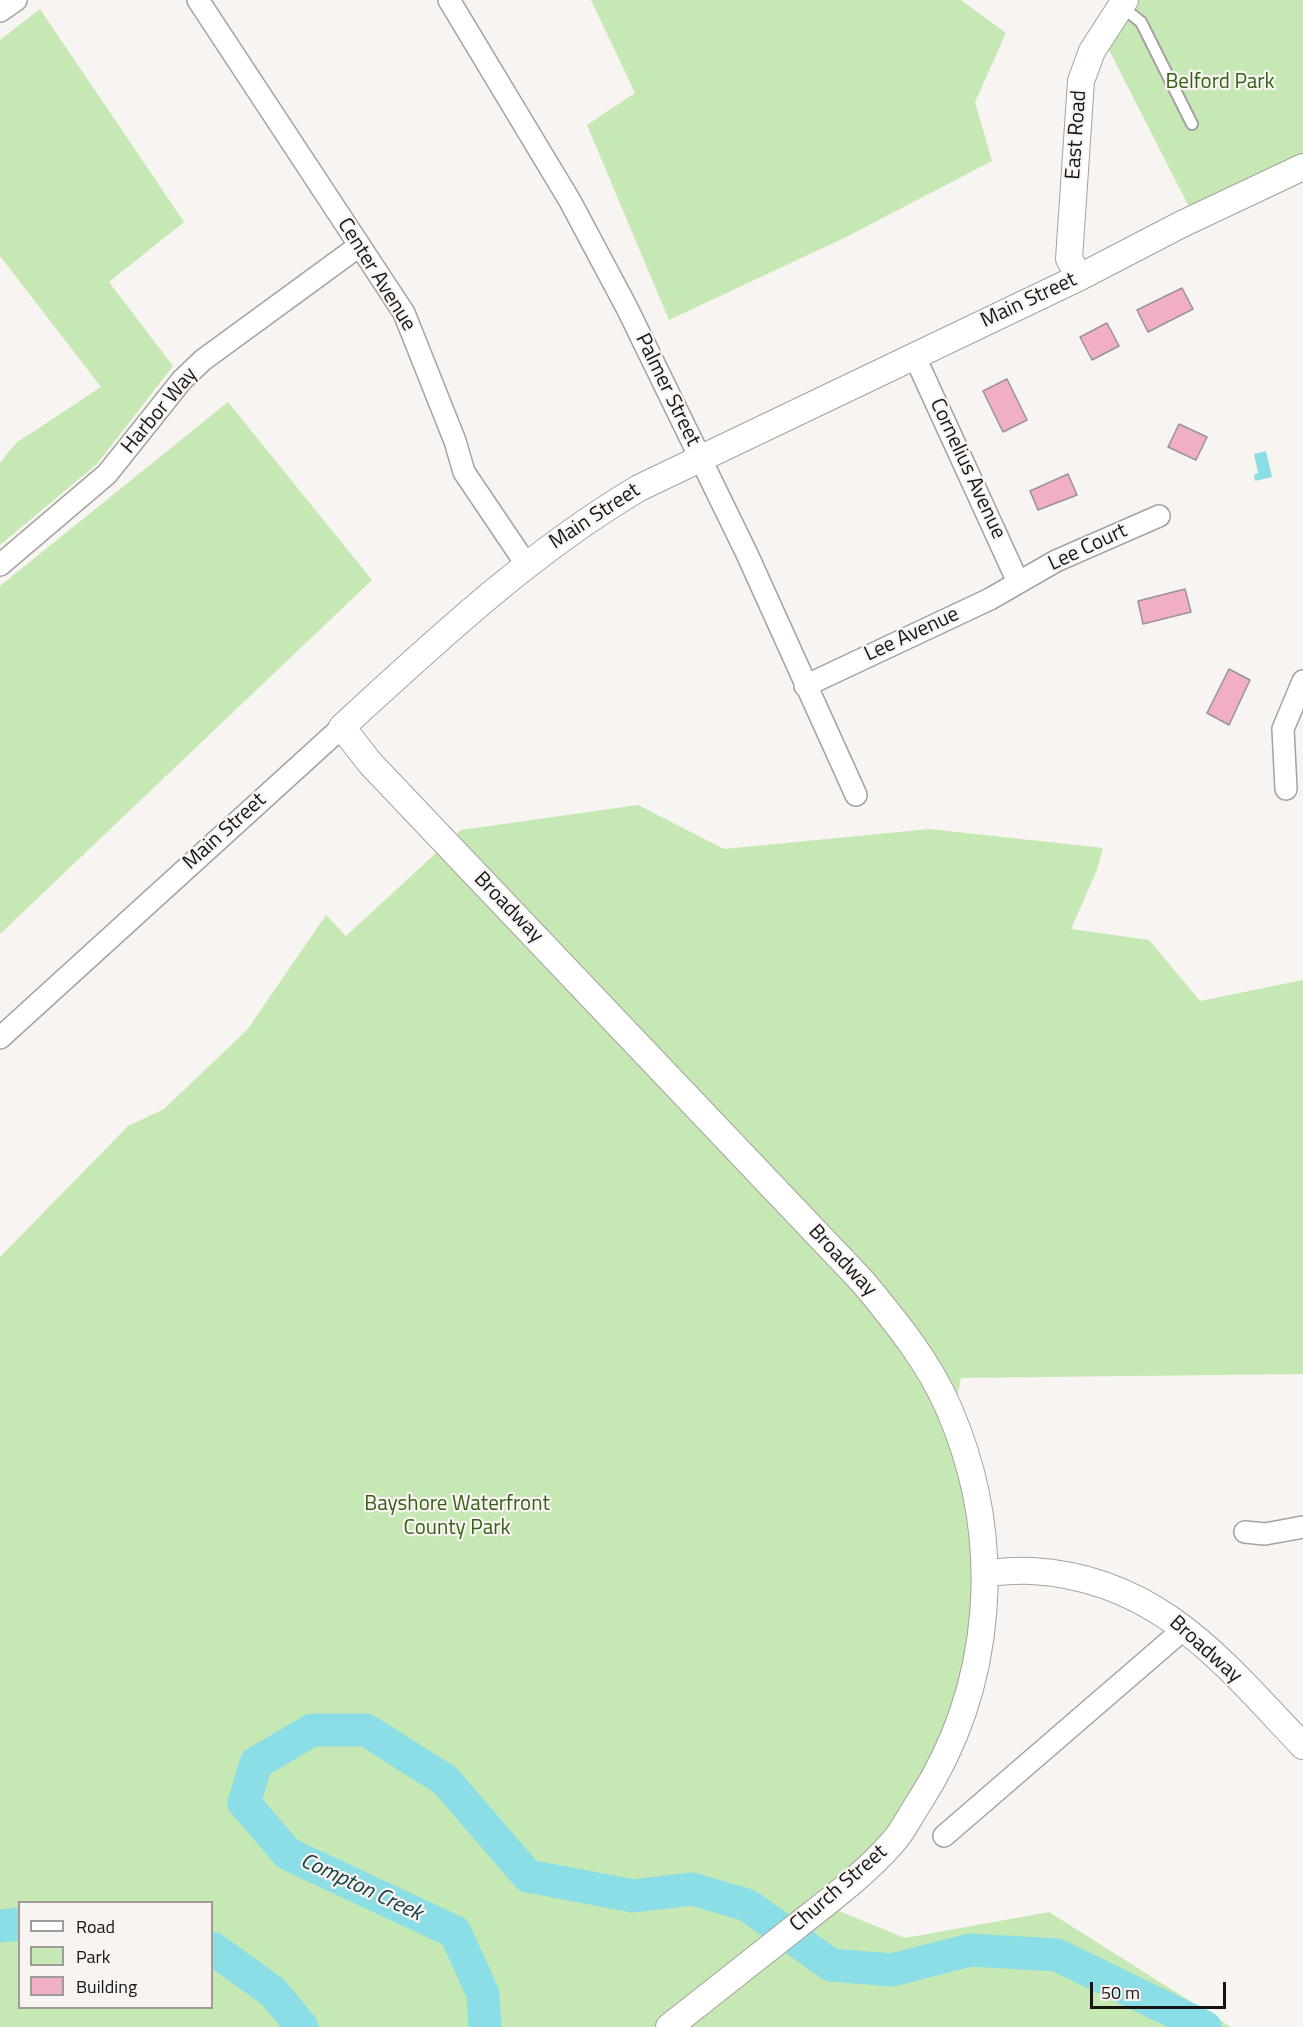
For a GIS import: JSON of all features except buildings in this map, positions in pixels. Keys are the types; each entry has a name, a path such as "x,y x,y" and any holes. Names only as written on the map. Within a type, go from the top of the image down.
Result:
{"street":[{"path":"0,11 16,0"},
{"name":"Center Avenue","path":"198,0 410,324 427,376 455,441 464,472 526,564"},
{"name":"Palmer Street","path":"449,0 570,201 627,308 747,554 856,795"},
{"name":"East Road","path":"1080,278 1069,259 1081,81 1092,51 1123,3"},
{"name":"Main Street","path":"0,1038 458,621 526,564 596,513 639,488 700,458 1080,278 1180,225 1303,166"},
{"name":"Harbor Way","path":"0,565 107,474 182,380 203,360 359,246"},
{"name":"Cornelius Avenue","path":"915,357 1018,582"},
{"name":"Lee Court","path":"1018,582 1056,561 1158,516"},
{"name":"Lee Avenue","path":"805,686 990,599 1018,582"},
{"path":"1286,789 1283,729 1303,681"},
{"name":"Broadway","path":"342,727 370,763 863,1282 897,1323 926,1364 961,1438 980,1511 986,1573 1031,1571 1070,1576 1138,1600 1185,1628 1220,1659 1303,1746"},
{"path":"1245,1532 1265,1534 1303,1527"},
{"name":"Church Street","path":"669,2027 848,1886 894,1841 939,1772 957,1734 969,1697 981,1640 986,1573"},
{"path":"944,1836 1185,1628"}],"lane":[{"path":"1123,3 1140,22 1192,124"}],"green space":[{"path":"591,0 961,0 1006,33 975,102 992,161 846,237 669,320 587,125 635,93"},
{"name":"Belford Park","path":"1139,0 1303,0 1303,156 1190,209 1107,46"},
{"path":"40,9 184,222 109,282 173,366 97,464 0,545 0,463 16,443 101,387 0,256 0,40"},
{"path":"228,402 372,580 0,934 0,586"},
{"name":"Bayshore Waterfront County Park","path":"638,805 724,849 930,829 1103,848 1097,870 1071,929 1149,940 1200,1001 1303,980 1303,1374 961,1378 952,1424 986,1573 939,1772 824,1905 905,1938 1049,1912 1231,2027 0,2027 0,1257 128,1126 164,1109 247,1030 326,915 346,936 461,830"}],"water":[{"path":"1266,451 1272,477 1255,481 1254,475 1258,473 1254,454"}],"waterway":[{"name":"Compton Creek","path":"485,2027 483,1994 455,1932 288,1854 244,1803 256,1763 312,1730 366,1730 445,1780 528,1876 633,1896 692,1889 747,1905 831,1965 892,1970 970,1950 1057,1955 1205,2027"},
{"name":"Compton Creek","path":"0,1926 18,1924"},
{"name":"Compton Creek","path":"213,1949 273,1992 302,2027"}]}
